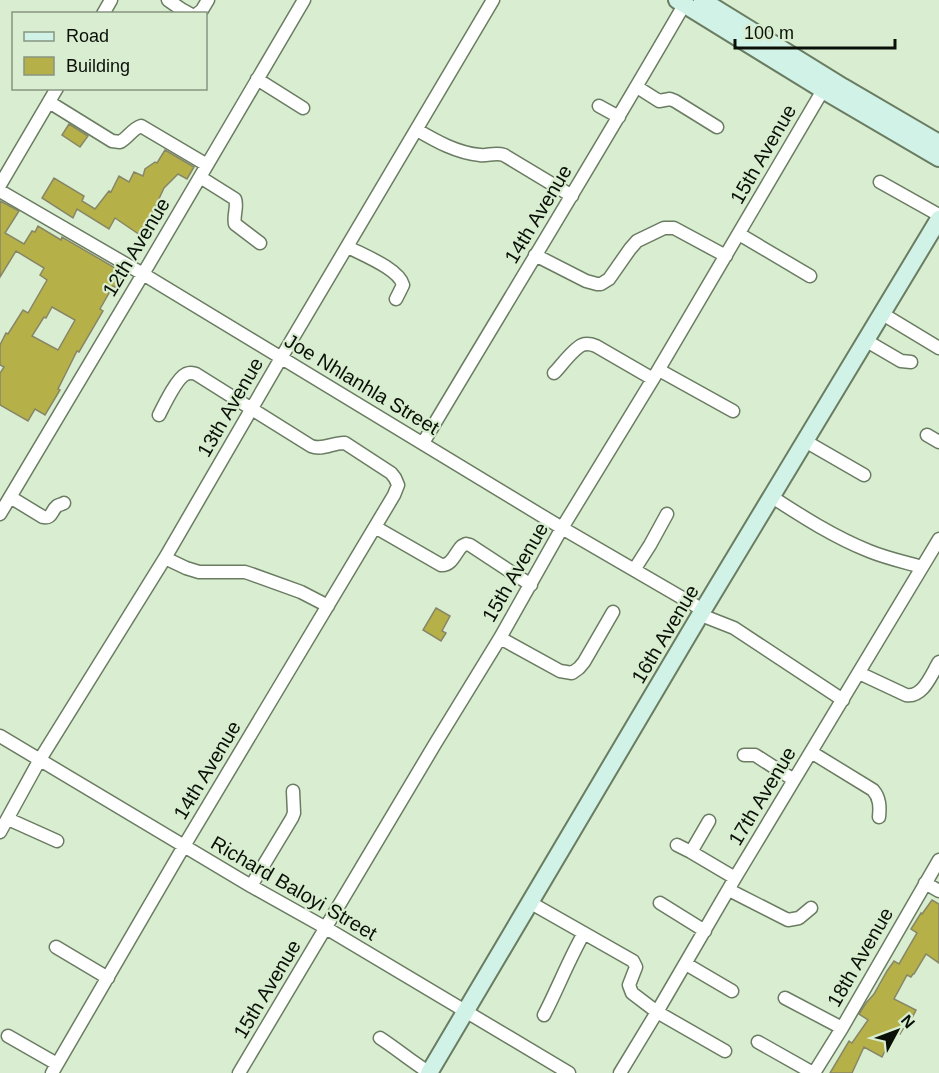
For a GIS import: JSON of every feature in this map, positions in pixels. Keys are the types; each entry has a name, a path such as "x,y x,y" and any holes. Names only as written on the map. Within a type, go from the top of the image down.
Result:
{"street":[{"path":"168,0 186,12"},
{"name":"12th Avenue","path":"0,514 304,0"},
{"name":"13th Avenue","path":"3,825 39,760 165,558 493,0"},
{"path":"702,0 814,70 939,143"},
{"path":"681,2 823,90 939,158"},
{"name":"14th Avenue","path":"423,443 637,87 681,2"},
{"path":"257,79 303,108"},
{"path":"637,87 659,100 675,101 717,127"},
{"path":"0,184 56,90"},
{"name":"15th Avenue","path":"239,1073 500,638 562,528 656,375 823,90"},
{"path":"49,102 112,141 120,142 141,126 207,165"},
{"path":"599,106 619,117"},
{"path":"417,130 443,145 476,155 495,153 504,155 572,196"},
{"path":"200,177 235,199 235,224 260,243"},
{"path":"880,182 939,217"},
{"name":"Joe Nhlanhla Street","path":"0,190 702,612 734,628 843,700"},
{"name":"16th Avenue","path":"430,1073 702,612 939,217"},
{"path":"535,255 586,281 597,284 605,282 612,276 637,242 664,228 674,228 726,256"},
{"path":"739,234 810,276"},
{"path":"348,247 400,278 403,285 396,299"},
{"path":"881,313 939,348"},
{"path":"865,340 901,361 911,362"},
{"path":"554,373 578,348 583,344 589,344 733,411"},
{"path":"159,415 179,380 186,373 191,372 252,409"},
{"name":"14th Avenue","path":"55,1068 397,488 397,481 393,475 347,444 343,442 316,448 252,409"},
{"path":"927,435 939,442"},
{"path":"804,441 864,475"},
{"path":"10,497 46,518 57,506 64,503"},
{"path":"772,497 808,521 844,540 874,553 922,567"},
{"path":"634,570 667,514"},
{"path":"375,527 441,565 450,562 462,546 470,545 531,585"},
{"name":"17th Avenue","path":"620,1073 939,539"},
{"path":"165,558 200,572 245,572 301,592 328,606"},
{"path":"500,638 560,671 572,673 584,662 613,612"},
{"path":"859,673 906,696 912,696 919,693 939,662"},
{"name":"Richard Baloyi Street","path":"0,736 569,1073"},
{"path":"811,752 873,790 879,799 879,817"},
{"path":"744,754 756,755 794,780"},
{"path":"251,886 294,813 293,792"},
{"path":"691,852 709,821"},
{"path":"3,825 57,841"},
{"path":"677,845 735,878"},
{"name":"18th Avenue","path":"813,1073 842,1028 939,860"},
{"path":"925,884 939,891"},
{"path":"729,890 788,920 799,918 811,908"},
{"path":"531,903 635,963 636,967 629,985 630,990 636,996 657,1012 725,1051"},
{"path":"660,903 705,931"},
{"path":"544,1015 584,933"},
{"path":"56,947 108,978"},
{"path":"686,964 732,991"},
{"path":"785,998 842,1028"},
{"path":"8,1036 55,1068"},
{"path":"380,1038 430,1073"},
{"path":"758,1042 813,1073"}],"building":[{"path":"69,124 88,136 80,147 62,135"},
{"path":"165,150 194,167 187,179 178,174 164,188 140,235 115,218 109,229 77,209 73,218 42,198 54,178 84,196 82,201 95,209 109,191 111,192 119,176 129,182 134,172 143,176 145,169 157,163"},
{"path":"0,201 19,211 5,233 24,244 38,226 61,240 62,237 122,272 119,278 123,280 118,289 113,286 100,309 103,311 79,352 77,351 58,389 60,390 45,415 35,409 28,421 0,405 0,373 4,367 0,365 0,345 23,310 28,313 47,280 40,275 44,268 16,251 0,277","holes":["52,307 75,320 58,350 32,336"]},
{"path":"436,608 450,616 442,631 446,633 441,641 423,630"},
{"path":"932,900 939,904 939,963 926,954 914,974 911,977 907,975 894,999 916,1010 908,1026 906,1024 900,1034 895,1031 882,1057 864,1047 852,1073 830,1073 849,1041 852,1043 868,1020 859,1014 894,961 899,964 917,933 911,929"}]}
